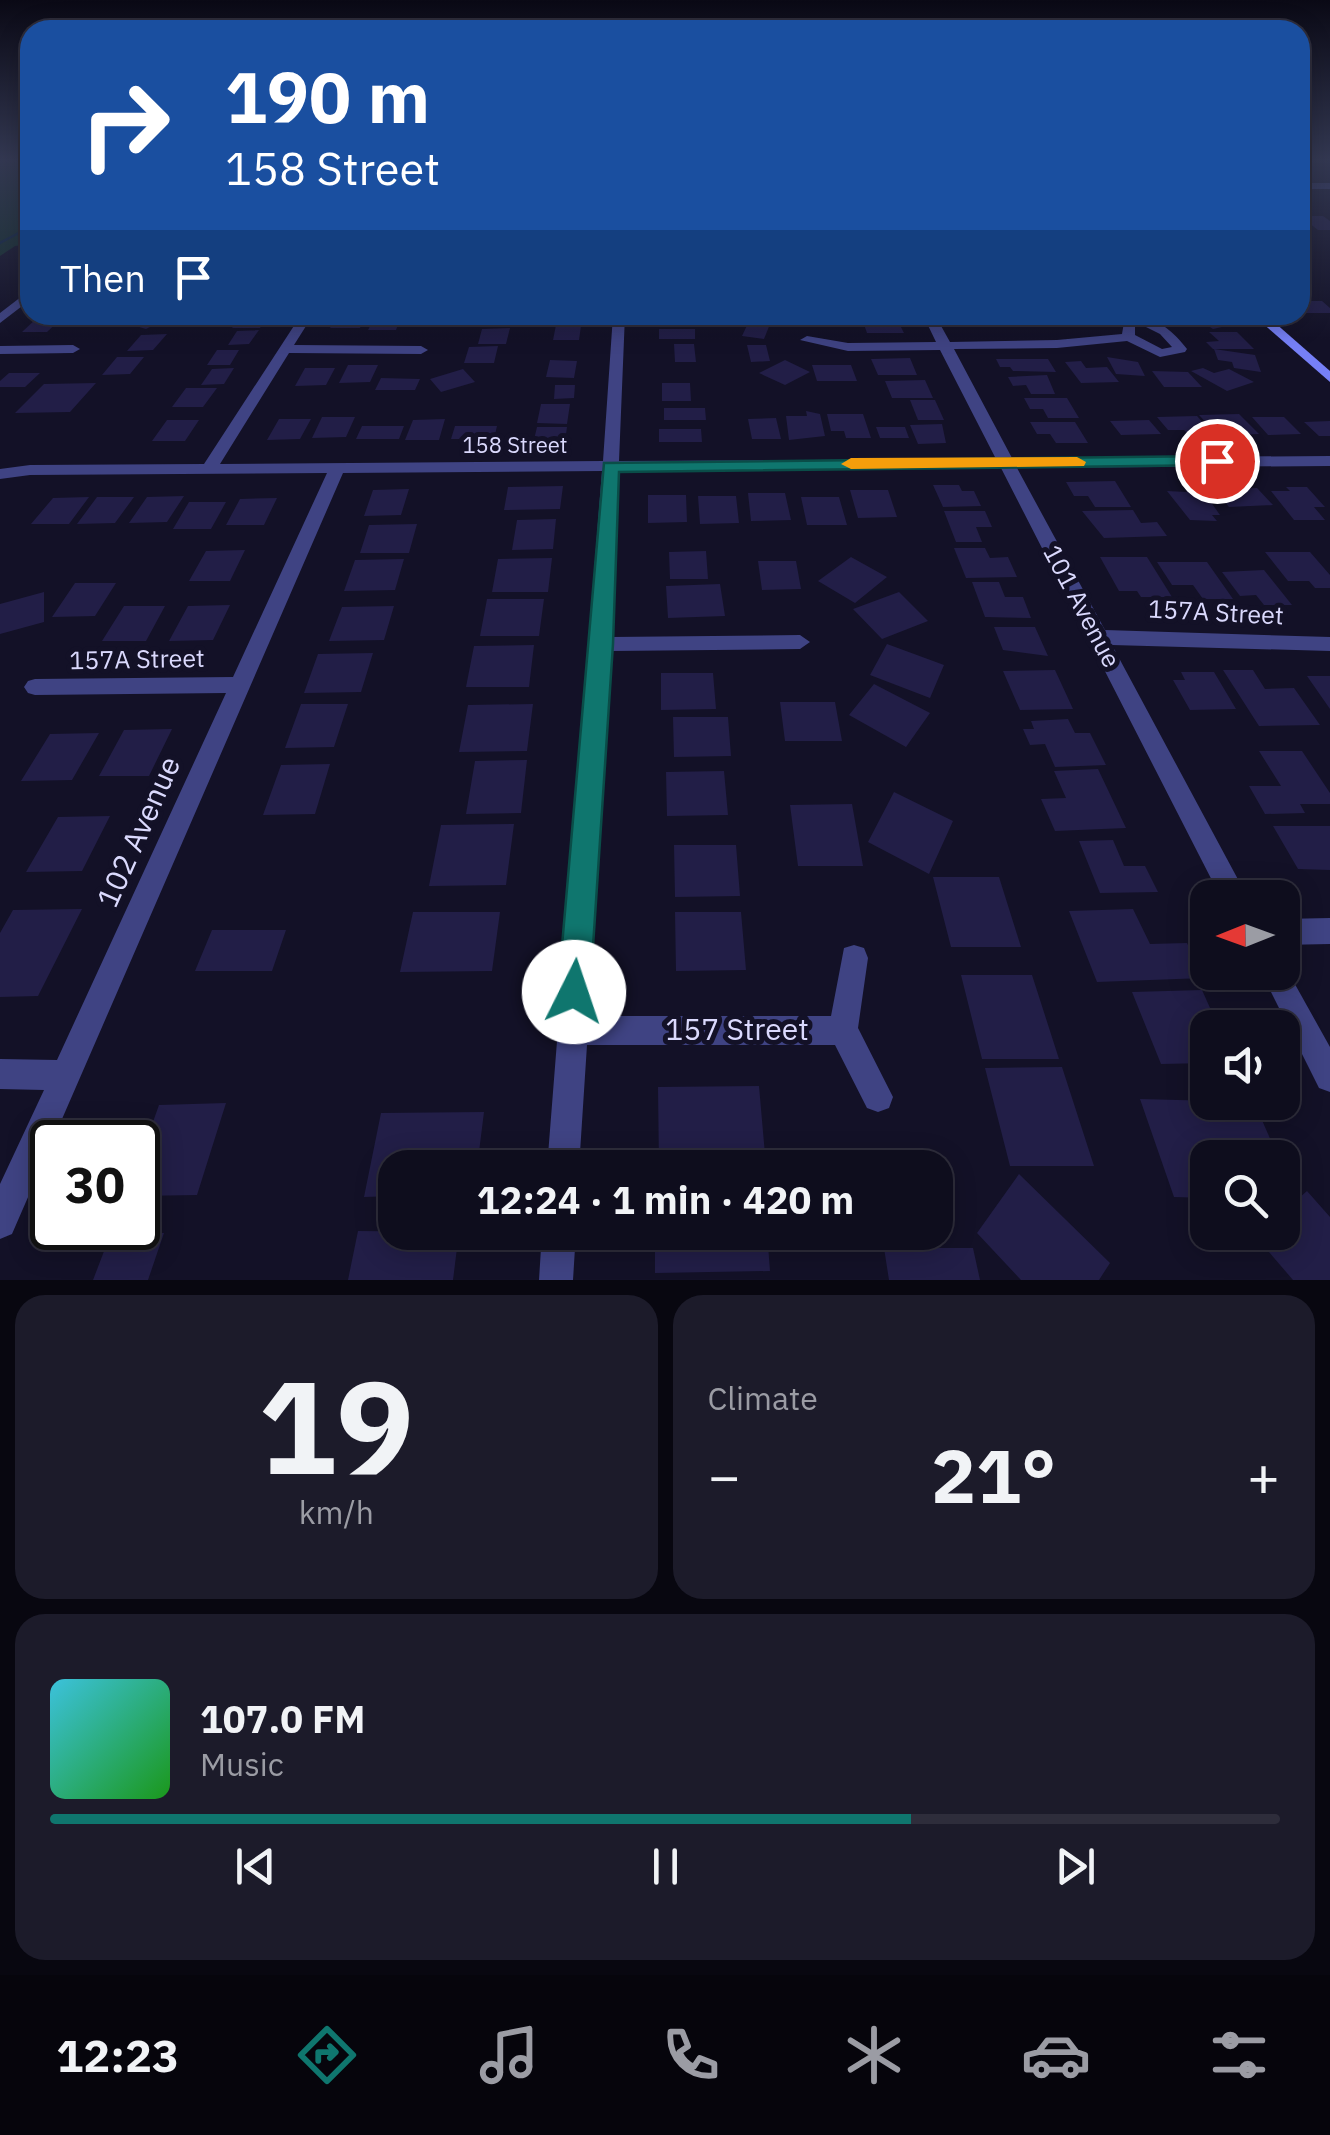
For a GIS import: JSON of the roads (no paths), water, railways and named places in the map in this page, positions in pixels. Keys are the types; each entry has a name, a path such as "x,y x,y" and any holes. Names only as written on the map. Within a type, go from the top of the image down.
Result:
{"main road":[{"path":"1269,325 1330,378"}],"street":[{"path":"0,319 20,302"},
{"path":"208,470 301,325"},
{"path":"564,1150 601,644 618,325"},
{"name":"101 Avenue","path":"934,325 1226,880"},
{"path":"806,340 848,347 1058,344 1129,338"},
{"path":"0,350 73,349"},
{"path":"287,349 421,350"},
{"name":"158 Street","path":"0,474 1330,461"},
{"name":"102 Avenue","path":"0,1222 336,469"},
{"name":"157A Street","path":"1100,637 1330,644"},
{"path":"601,644 800,642"},
{"name":"157A Street","path":"35,688 240,685"},
{"path":"1300,932 1330,931"},
{"name":"157 Street","path":"854,958 843,1030 878,1096"},
{"path":"1284,990 1330,1077"},
{"name":"157 Street","path":"571,1031 843,1030"},
{"path":"0,1074 64,1074"},
{"path":"556,1280 558,1250"}],"waterway":[{"path":"0,243 20,232"}]}
